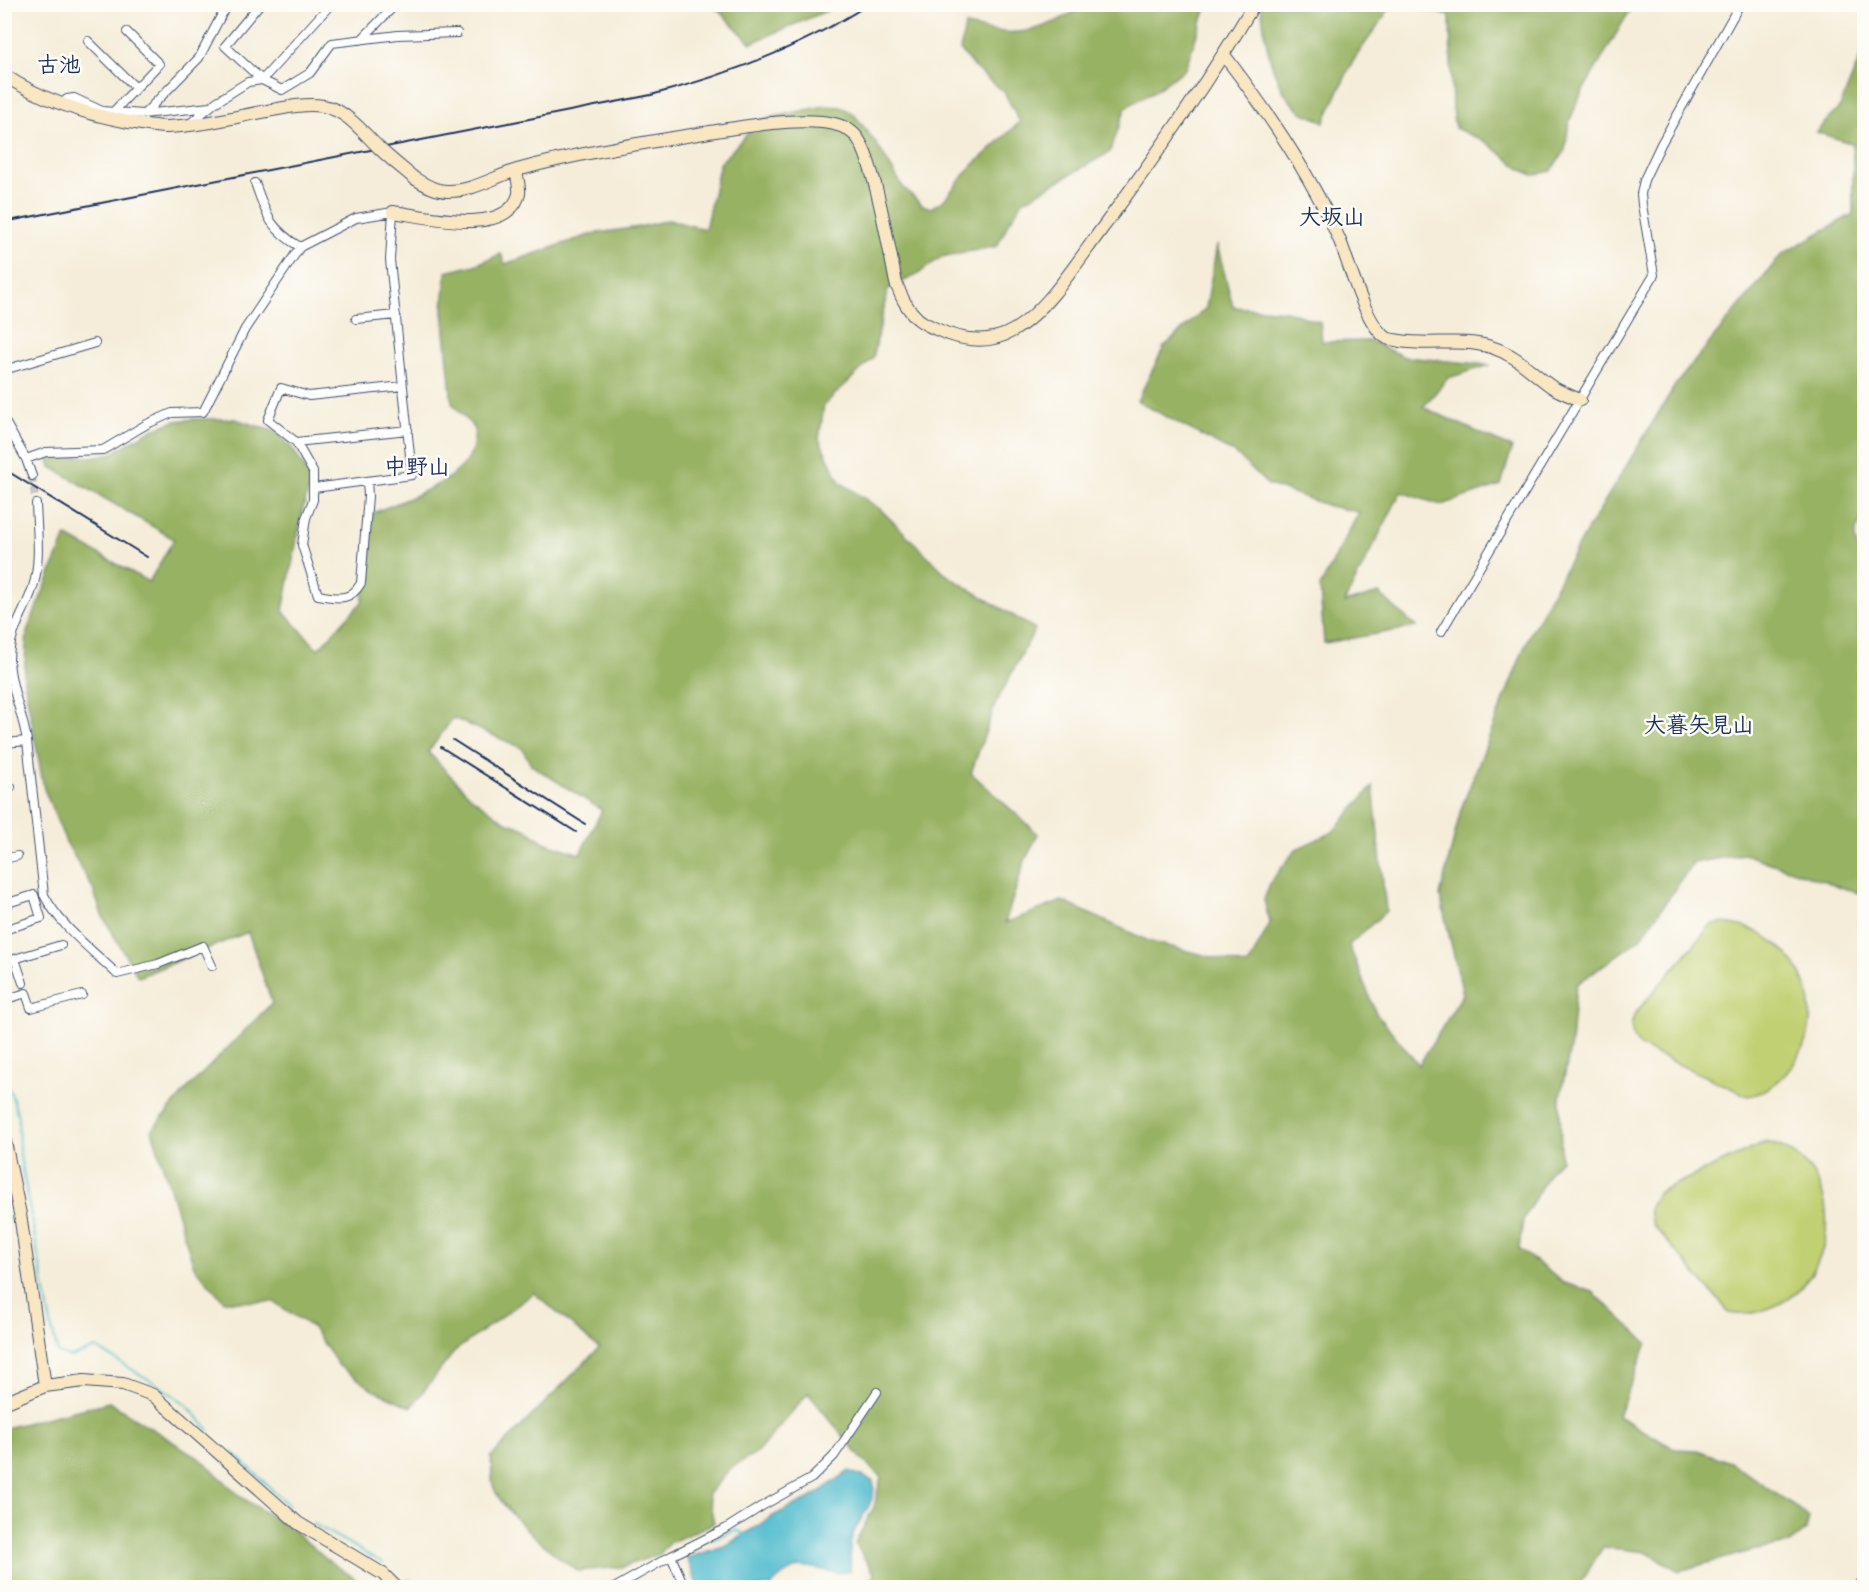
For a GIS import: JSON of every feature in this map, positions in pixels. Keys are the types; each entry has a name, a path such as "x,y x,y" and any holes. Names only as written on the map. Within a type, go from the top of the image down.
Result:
{"street":[{"path":"143,114 199,58 222,14 230,4"},
{"path":"260,4 225,46 262,80 282,90 310,73 332,43 398,35 457,33"},
{"path":"188,125 210,107 248,82 262,80 332,4"},
{"path":"361,40 396,4"},
{"path":"4,75 20,86 90,114 154,126 188,125 267,111 321,106 336,110 354,123 414,178 429,187 447,191 473,186 516,171 630,146 780,123 822,122 841,125 855,135 864,147 896,283 909,310 918,320 948,335 968,340 993,339 1014,330 1032,316 1068,276 1224,56 1254,4"},
{"path":"1441,632 1654,275 1642,205 1641,194 1644,180 1661,144 1740,4"},
{"path":"114,111 159,64 127,32"},
{"path":"88,41 136,88"},
{"path":"1224,56 1277,129 1316,192 1340,242 1356,286 1375,326 1387,338 1410,342 1472,342 1493,348 1516,358 1554,389 1580,400"},
{"path":"61,104 67,99 74,98 94,108 143,114 210,107"},
{"path":"26,459 46,452 103,450 147,424 172,413 203,412 245,329 300,247 356,218 393,212 458,220 497,218 514,206 520,192 516,171"},
{"path":"255,183 272,225 281,235 300,247"},
{"path":"314,488 412,475 390,260 393,212"},
{"path":"356,319 396,315"},
{"path":"4,370 95,344"},
{"path":"367,481 368,496 361,583 350,596 335,598 318,595 302,545 303,532 313,500 313,472 296,442 268,420 281,387 309,396 403,386"},
{"path":"4,420 26,459 32,477"},
{"path":"296,442 408,430"},
{"path":"36,504 37,553 34,585 13,630 9,659 12,686 24,720 44,895 50,906 117,974 158,964 203,946 212,966"},
{"path":"4,617 4,622"},
{"path":"4,743 27,741"},
{"path":"5,858 17,856"},
{"path":"4,904 34,895 41,918 4,930"},
{"path":"4,962 61,945"},
{"path":"15,959 23,983"},
{"path":"4,1000 26,993 31,1008 82,995"},
{"path":"4,1137 20,1214 45,1386"},
{"path":"4,1403 45,1386 84,1381 123,1384 153,1395 298,1523 383,1574 397,1587"},
{"path":"614,1587 727,1528 812,1478 834,1456 877,1392"},
{"path":"671,1556 685,1587"},
{"path":"1860,1587 1864,1582"}],"green space":[{"path":"713,5 837,5 751,43"},
{"path":"1084,5 1207,5 1185,69 1156,90 1126,107 1110,152 1023,201 997,246 941,257 918,274 888,289 873,358 824,405 819,439 840,482 880,509 948,576 1035,629 995,705 971,773 1038,834 1024,863 1005,923 1062,901 1151,942 1248,966 1270,923 1264,900 1270,883 1296,849 1333,832 1373,786 1386,911 1349,945 1376,1013 1419,1065 1463,994 1440,896 1461,809 1528,638 1577,547 1676,384 1782,254 1853,214 1853,144 1816,132 1840,107 1864,48 1864,516 1855,534 1855,540 1864,563 1864,895 1744,854 1693,863 1641,938 1576,985 1571,1044 1560,1098 1561,1160 1550,1171 1523,1220 1519,1249 1564,1283 1593,1292 1647,1343 1618,1416 1675,1449 1697,1450 1730,1462 1799,1509 1809,1518 1806,1530 1788,1544 1751,1551 1679,1571 1646,1552 1603,1547 1578,1587 859,1587 875,1575 855,1543 874,1507 881,1477 861,1458 808,1393 756,1454 732,1467 708,1494 714,1523 669,1543 660,1554 622,1567 577,1571 543,1544 517,1519 498,1496 492,1482 491,1457 599,1348 534,1293 455,1351 411,1407 374,1390 339,1366 313,1328 274,1302 224,1301 194,1267 152,1130 187,1089 272,1003 248,932 138,977 102,915 93,889 66,842 44,789 24,680 27,631 66,536 149,582 174,539 51,467 48,455 91,457 112,453 153,429 175,421 193,419 235,419 279,433 292,448 312,480 303,508 283,611 318,649 362,602 373,513 440,483 462,466 472,451 475,429 452,403 443,311 446,272 475,265 501,254 505,264 592,234 640,227 668,220 705,229 720,163 760,120 824,106 841,107 853,113 875,142 903,187 922,205 931,208 944,200 969,169 1020,122 1004,92 977,70 960,50 965,26 1003,32 1024,31 1046,26","holes":["453,718 522,748 531,765 602,810 580,854 546,843 525,829 506,822 470,796 428,752"]},
{"path":"1261,5 1334,5 1351,13 1361,5 1392,5 1353,61 1324,122 1302,112 1283,90 1276,77 1271,63"},
{"path":"1405,5 1633,5 1581,94 1569,122 1565,150 1551,171 1533,175 1522,170 1486,142 1455,128 1452,109 1450,16"},
{"path":"1217,245 1233,307 1286,311 1320,322 1322,342 1370,341 1404,357 1490,365 1448,378 1423,407 1512,448 1501,485 1441,505 1401,492 1344,603 1379,593 1416,627 1324,643 1320,587 1359,512 1329,506 1267,484 1236,454 1137,401 1164,347 1206,308"},
{"path":"1721,923 1746,928 1768,938 1787,954 1800,973 1808,994 1810,1018 1805,1042 1793,1065 1774,1085 1748,1096 1641,1047 1634,1038 1632,1029 1638,1010 1711,925"},
{"path":"1766,1142 1793,1153 1812,1172 1823,1195 1826,1221 1823,1248 1812,1272 1794,1293 1770,1308 1735,1314 1730,1313 1652,1224 1650,1206 1661,1191"},
{"path":"109,1402 202,1460 241,1497 293,1530 326,1559 368,1587 5,1587 5,1428"}],"water":[{"path":"849,1471 873,1481 874,1488 871,1502 851,1539 850,1571 832,1572 802,1567 785,1574 771,1587 698,1587 687,1558 727,1545 775,1515 812,1497"}],"waterway":[{"path":"4,1082 11,1093 18,1116 19,1151 58,1353 71,1357 96,1348 186,1404 209,1430"},
{"path":"233,1452 289,1506"},
{"path":"314,1524 383,1563"},
{"path":"711,1540 735,1530 745,1534"},
{"path":"408,1579 420,1588"}],"tunnel":[{"path":"32,476 36,504"}],"railway":[{"path":"4,222 651,95 764,58 818,34 869,4"},
{"path":"4,469 147,557"},
{"path":"453,740 585,824"},
{"path":"441,747 576,832"}],"district":[{"name":"古池","path":"59,68"},
{"name":"大坂山","path":"1332,220"},
{"name":"中野山","path":"417,470"},
{"name":"大暮矢見山","path":"1699,728"}]}
